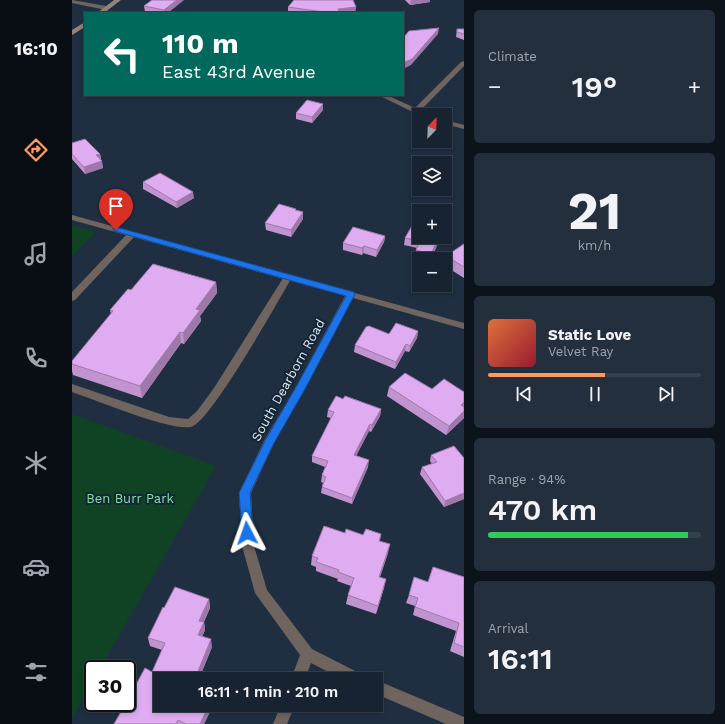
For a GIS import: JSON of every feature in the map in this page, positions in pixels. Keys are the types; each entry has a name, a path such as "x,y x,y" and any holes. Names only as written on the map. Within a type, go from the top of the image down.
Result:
{"street":[{"path":"101,12 118,0"},
{"path":"72,1 106,8"},
{"path":"72,33 84,25"},
{"path":"419,108 463,63"},
{"path":"383,96 412,109"},
{"path":"452,124 464,127"},
{"path":"72,217 464,326"},
{"path":"72,298 132,234"},
{"path":"72,388 169,421 190,423 201,414 218,391 288,277"},
{"name":"South Dearborn Road","path":"307,654 261,593 248,546 245,493 269,442 300,389 351,294"},
{"path":"301,672 307,654 342,672"},
{"path":"383,690 463,724"},
{"path":"280,724 285,712"}],"green space":[{"path":"72,225 96,231 72,257"},
{"name":"Ben Burr Park","path":"72,414 216,466 105,660 84,660 84,697 72,718"}],"building":[{"path":"152,0 177,0 164,10 144,6"},
{"path":"294,0 353,0 356,7 338,9 339,12 324,12 288,7"},
{"path":"439,28 412,59 404,63 404,37 409,31"},
{"path":"457,29 464,29 464,34 457,32"},
{"path":"307,100 323,104 312,117 296,113"},
{"path":"85,139 100,154 96,155 102,161 84,167 72,154 72,143"},
{"path":"160,173 193,192 176,202 143,182"},
{"path":"279,204 303,212 291,230 265,223"},
{"path":"412,226 412,239 405,238"},
{"path":"353,227 385,236 377,250 364,246 362,248 343,243"},
{"path":"419,244 436,244 432,252 416,250"},
{"path":"464,244 464,267 452,260 452,252"},
{"path":"153,264 216,282 196,309 200,310 183,333 180,332 140,386 72,364 72,361 113,311 110,310 128,289 131,290"},
{"path":"396,323 418,331 410,346 406,344 396,362 355,345 366,327 369,326 389,334"},
{"path":"405,373 432,389 444,379 464,392 464,402 461,405 464,407 464,411 449,426 389,387"},
{"path":"336,396 343,399 345,396 381,409 372,425 370,424 354,455 369,460 352,498 322,487 326,477 322,475 328,461 312,456 334,412 328,410"},
{"path":"454,446 464,458 464,493 445,501 422,467 437,462 431,455"},
{"path":"324,526 345,533 346,529 363,535 366,529 381,534 379,541 390,544 379,577 386,579 378,606 348,595 354,578 338,572 339,570 316,562 318,558 312,556"},
{"path":"433,567 464,577 464,647 454,643 459,623 415,607 418,598 409,595 414,577 428,582"},
{"path":"175,587 209,599 199,621 204,622 198,635 211,639 198,672 153,672 153,712 206,712 200,724 186,724 178,720 176,724 114,724 121,712 136,712 136,684 145,668 152,672 165,643 148,638 163,607 164,608"}],"route":[{"path":"116,230 351,294 300,389 269,442 245,493 247,533"}]}
